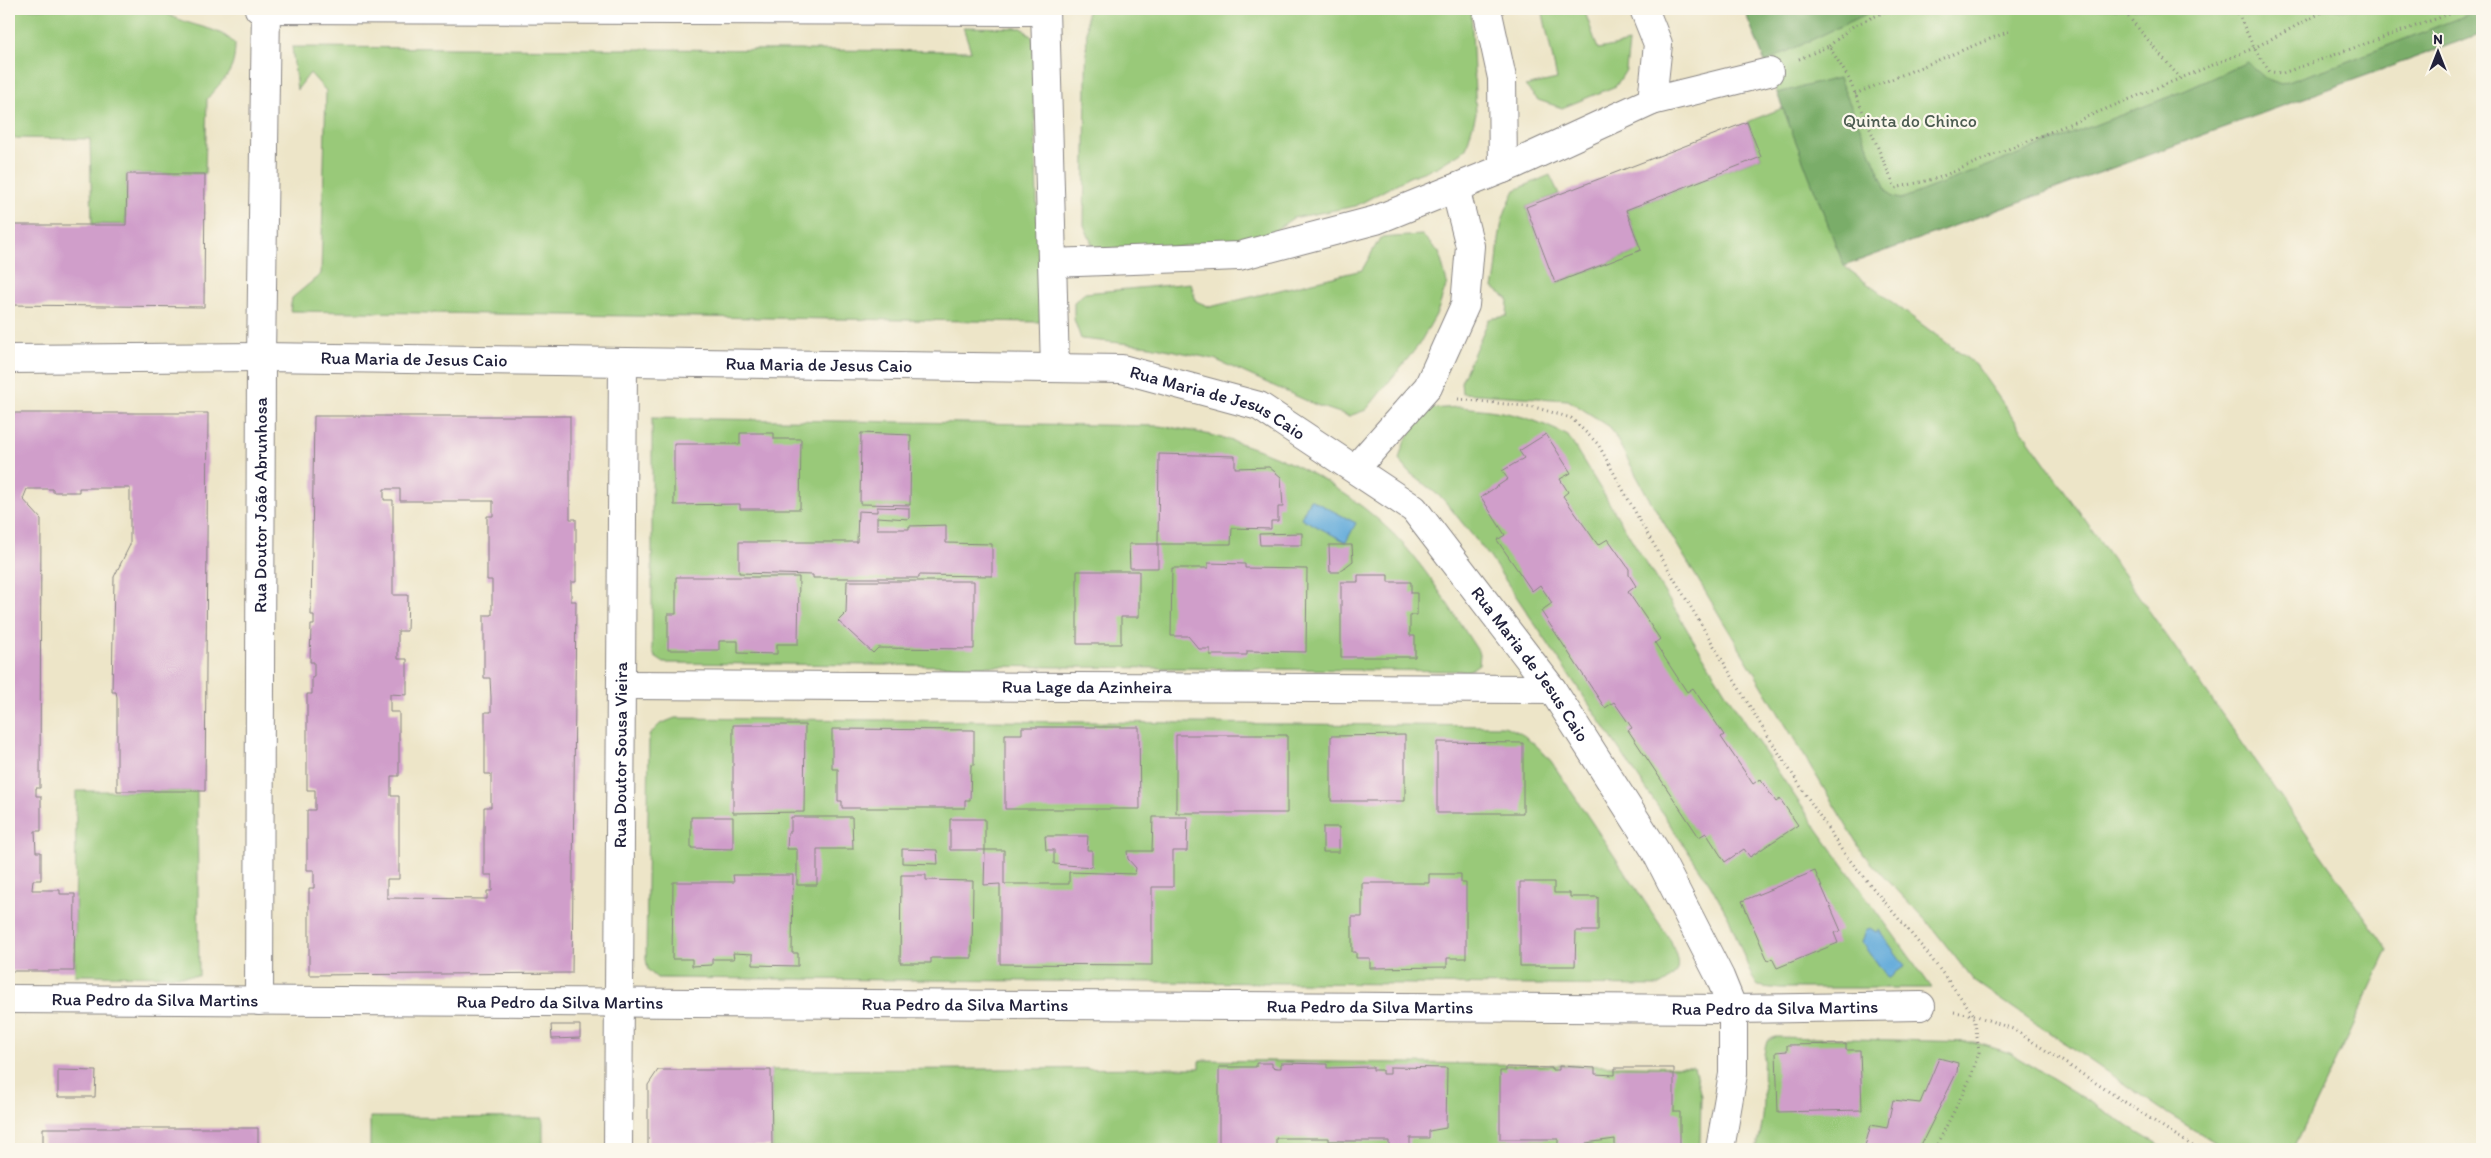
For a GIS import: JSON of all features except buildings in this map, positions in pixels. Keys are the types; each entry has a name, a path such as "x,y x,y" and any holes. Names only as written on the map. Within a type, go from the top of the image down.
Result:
{"street":[{"path":"264,9 1045,10 1055,368"},
{"name":"Rua Doutor João Abrunhosa","path":"259,1001 264,9"},
{"path":"1488,9 1502,78 1503,169"},
{"path":"1644,9 1658,44 1652,101"},
{"path":"1052,263 1239,256 1376,220 1503,169 1652,101 1769,72"},
{"path":"1355,469 1428,387 1464,305 1470,246 1455,188"},
{"name":"Rua Maria de Jesus Caio","path":"9,359 261,357 1122,369 1258,406 1414,509 1552,689 1655,850 1720,977 1733,1009 1733,1074 1720,1149"},
{"name":"Rua Doutor Sousa Vieira","path":"618,1149 623,362"},
{"name":"Rua Lage da Azinheira","path":"622,685 1552,689"},
{"name":"Rua Pedro da Silva Martins","path":"9,999 1733,1009 1921,1006"}],"path":[{"path":"1769,72 1830,46 1852,26 1891,9"},
{"path":"2122,9 2180,78"},
{"path":"2236,9 2254,48 2270,72 2283,73 2464,9"},
{"path":"1830,46 1855,94 1895,188 1938,178 2254,48 2328,9"},
{"path":"1855,94 2012,30"},
{"path":"1421,395 1534,407 1571,418 1598,444 1644,528 1762,727 1843,852 1917,940 1974,1015 1979,1052 1970,1079 1935,1149"},
{"path":"1921,1006 1974,1015 2013,1029 2197,1149"}],"green space":[{"path":"9,9 159,9 175,18 216,31 235,44 231,69 207,99 205,174 127,174 126,225 92,224 90,139 9,138"},
{"path":"1087,9 1471,9 1476,114 1466,149 1437,167 1409,177 1356,206 1293,218 1267,236 1176,247 1094,249 1084,225"},
{"path":"1542,9 1584,9 1598,49 1629,43 1626,70 1616,86 1562,108 1538,100 1525,86 1557,79"},
{"name":"Quinta do Chinco","path":"1744,9 2482,9 2482,33 1844,266 1976,365 2388,950 2294,1149 2225,1149 2168,1114 1974,981 1930,925 1864,855 1647,495 1610,427 1568,400 1462,393 1461,382 1489,319 1507,316 1508,299 1493,288 1502,222 1506,208 1515,190 1550,175 1559,194 1526,207 1556,283 1641,250 1626,210 1761,157 1747,122 1783,108"},
{"path":"1744,9 1877,9 1765,62"},
{"path":"2482,9 2482,33 1844,266 1777,93 1839,78 1886,189 1892,197 1901,199 2184,91 2247,62 2265,78 2281,84 2338,65"},
{"path":"963,27 1022,28 1033,38 1040,322 290,311 292,298 321,274 326,91 310,73 297,90 292,47 971,51"},
{"path":"1422,235 1439,252 1447,283 1437,313 1418,346 1366,410 1349,416 1316,405 1214,359 1150,346 1081,339 1074,319 1074,302 1085,293 1191,283 1196,301 1210,307 1362,270 1380,238"},
{"path":"1460,407 1516,415 1540,423 1568,436 1744,722 1818,830 1932,988 1770,988 1758,986 1752,977 1729,918 1710,884 1489,556 1443,499 1410,473 1399,460 1403,445 1414,427 1429,409"},
{"path":"652,418 1159,426 1227,439 1260,450 1323,480 1352,499 1379,521 1404,545 1434,584 1480,654 1479,664 1469,671 664,663 655,657 652,649"},
{"path":"675,718 1504,726 1530,740 1551,761 1671,941 1677,962 1676,972 1659,986 657,978 648,970 646,959 649,735 660,724"},
{"path":"76,791 197,791 199,976 75,975"},
{"path":"1775,1037 1974,1042 2010,1053 2166,1149 1756,1149 1761,1131 1763,1112 1763,1062 1765,1048 1767,1041"},
{"path":"1200,1060 1694,1067 1701,1096 1700,1143 1698,1149 772,1149 771,1070 1200,1068"},
{"path":"370,1117 543,1118 543,1149 370,1149"}],"water":[{"path":"1310,499 1356,523 1346,542 1301,518"},
{"path":"1870,928 1876,932 1879,930 1905,966 1888,978 1862,942 1866,930"}]}
